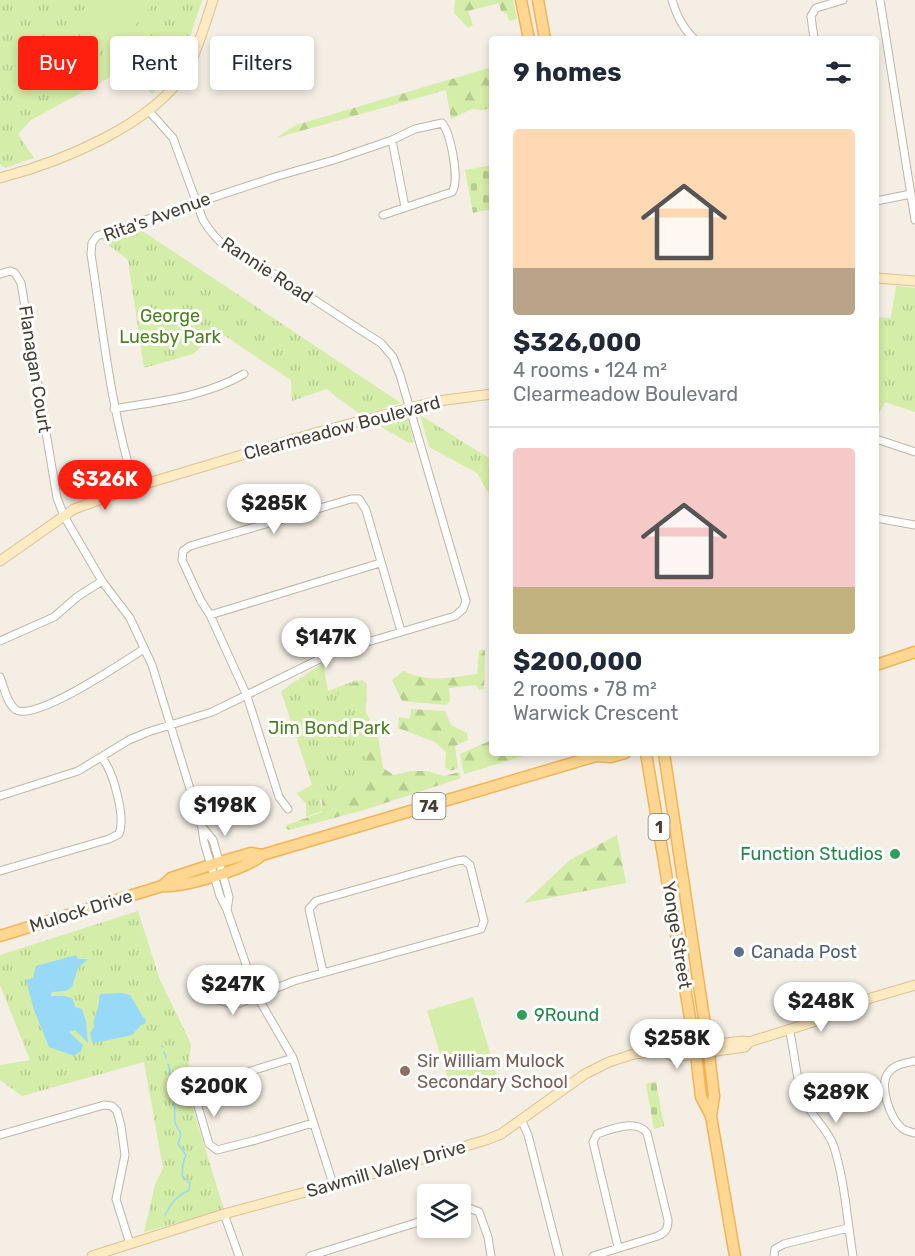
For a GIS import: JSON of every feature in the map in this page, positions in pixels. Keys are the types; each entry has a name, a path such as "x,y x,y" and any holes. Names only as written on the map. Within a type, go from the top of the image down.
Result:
{"main road":[{"path":"521,0 528,36"},
{"path":"538,0 544,36"},
{"path":"879,664 915,652"},
{"name":"Mulock Drive","path":"0,936 162,886 174,887 217,869 255,862 262,855 595,756"},
{"name":"Yonge Street","path":"646,756 701,1097 711,1116 735,1256"},
{"name":"Yonge Street","path":"664,756 708,1049 714,1096 711,1116"}],"street":[{"path":"0,178 45,165 75,152 148,110 169,92 186,70 213,0"},
{"path":"672,0 676,15 683,28 691,36"},
{"path":"814,36 811,16 816,8 843,0"},
{"path":"880,0 915,220"},
{"name":"Rannie Road","path":"148,110 173,138 195,202 210,232 236,255 269,271 388,350 397,365 466,601 463,609 455,616 401,631"},
{"name":"Rita's Avenue","path":"135,487 114,409 91,254 92,243 97,236 195,202 334,160 392,140 415,129 442,123 447,130 456,187 452,192 405,207"},
{"path":"384,214 405,207 392,140"},
{"path":"879,200 911,194"},
{"name":"Flanagan Court","path":"0,274 10,271 15,273 21,283 51,470 57,498 64,516"},
{"path":"879,278 915,281"},
{"path":"114,409 187,396 228,383 244,374"},
{"name":"Clearmeadow Boulevard","path":"0,561 6,559 74,509 135,487 315,433 410,408 438,401 489,394"},
{"path":"879,440 915,452"},
{"path":"0,796 78,771 129,740 212,712 247,696 334,652 401,631 366,510 359,499 351,499 190,546 183,551 182,560 247,696 279,796 288,809"},
{"path":"64,516 102,581 130,618 155,673 202,828 213,840 220,896 257,996 264,1011 283,1037 293,1058 333,1184"},
{"path":"879,519 915,525"},
{"path":"210,615 380,563"},
{"path":"0,641 54,616 77,597 102,581"},
{"path":"0,677 9,701 15,709 31,711 55,703 144,650"},
{"path":"0,871 109,839 119,834 121,819 114,782 102,758"},
{"path":"209,997 234,1004 323,972 481,929 484,921 470,865 464,860 457,861 316,901 309,909 323,972"},
{"name":"Sawmill Valley Drive","path":"92,1256 224,1214 486,1140 501,1134 594,1069 634,1054 745,1047 749,1042 871,998 915,985"},
{"path":"789,1029 804,1098 833,1144 840,1171 853,1256"},
{"path":"293,1058 199,1088 195,1096 208,1144 217,1150 313,1123"},
{"path":"915,1061 896,1066 889,1072 885,1080 884,1092 895,1119 902,1129 915,1133"},
{"path":"0,1135 104,1105 112,1106 119,1118 125,1155 116,1198 130,1244"},
{"path":"521,1119 528,1135 559,1256"},
{"path":"593,1256 658,1236 666,1232 668,1228 646,1134 641,1127 637,1126 597,1134 593,1142 618,1247"},
{"path":"471,1209 479,1212 488,1237 491,1256"},
{"path":"224,1214 239,1256"},
{"path":"310,1256 417,1222"},
{"path":"774,1256 775,1249 784,1244 848,1228"}],"green space":[{"path":"0,0 202,0 190,36 110,36 110,77 98,84 98,36 18,36 18,90 86,90 31,120 18,134 34,158 5,168 0,164"},
{"path":"92,0 157,0 126,36 110,36 110,55 98,45 98,36 87,36 72,23"},
{"path":"455,0 513,0 517,19 509,21 507,14 501,11 499,3 468,11 473,25 468,28 454,13"},
{"path":"489,68 489,109 472,109 451,119 446,90 276,138 296,125"},
{"path":"489,166 489,210 473,213 465,170"},
{"name":"George Luesby Park","path":"138,228 401,403 361,415 326,389 292,401 291,380 218,331 193,354 144,368 128,260 101,239"},
{"path":"896,286 915,288 915,412 885,402 879,413 879,317 891,318"},
{"name":"George Luesby Park","path":"159,319 170,319 170,338 158,338"},
{"path":"420,415 489,458 489,494 477,473 429,447"},
{"path":"407,416 414,442 409,443 378,425"},
{"path":"483,649 485,651 484,689 480,690 475,685 449,688 450,701 446,705 402,701 392,680 403,671 431,678 477,674 479,651"},
{"name":"Jim Bond Park","path":"323,663 328,691 357,680 373,786 320,800 322,811 306,817 306,804 297,793 312,785 281,691"},
{"path":"362,680 367,684 366,712 378,736 383,768 394,775 411,771 426,771 444,776 459,772 461,778 364,810 289,830 285,828 287,825 322,812 322,798 370,784 356,688 338,694 336,690"},
{"path":"411,709 445,711 451,725 467,733 468,740 455,746 458,768 451,771 445,767 446,752 435,742 398,728 399,717 410,719"},
{"path":"489,741 489,756 524,756 464,774 460,754"},
{"path":"617,835 626,883 524,903 570,860"},
{"path":"138,911 160,980 191,1044 186,1086 224,1210 144,1232 155,1185 163,1168 144,1062 22,1096 0,1080 0,1065 30,1060 0,985 0,955"},
{"path":"473,997 497,1075 451,1089 427,1011"},
{"path":"656,1081 664,1126 654,1129 646,1084"}],"water":[{"path":"76,955 78,959 88,959 78,968 72,987 66,991 52,992 51,996 65,996 73,999 75,1007 82,1009 86,1021 88,1043 75,1030 69,1032 83,1045 81,1051 74,1056 49,1047 34,1010 26,980 33,978 36,966"},
{"path":"101,994 130,995 146,1019 145,1024 141,1025 132,1035 92,1042 90,1033 94,1027 99,997"}],"waterway":[{"path":"164,1052 166,1058"},
{"path":"165,1215 175,1200 189,1190 190,1183 182,1176 186,1155 178,1144 181,1134 175,1123 174,1087 168,1064"}],"place":[{"name":"Function Studios","path":"895,854"},
{"name":"Canada Post","path":"739,952"},
{"name":"9Round","path":"522,1015"},
{"name":"Sir William Mulock Secondary School","path":"405,1071"}]}
